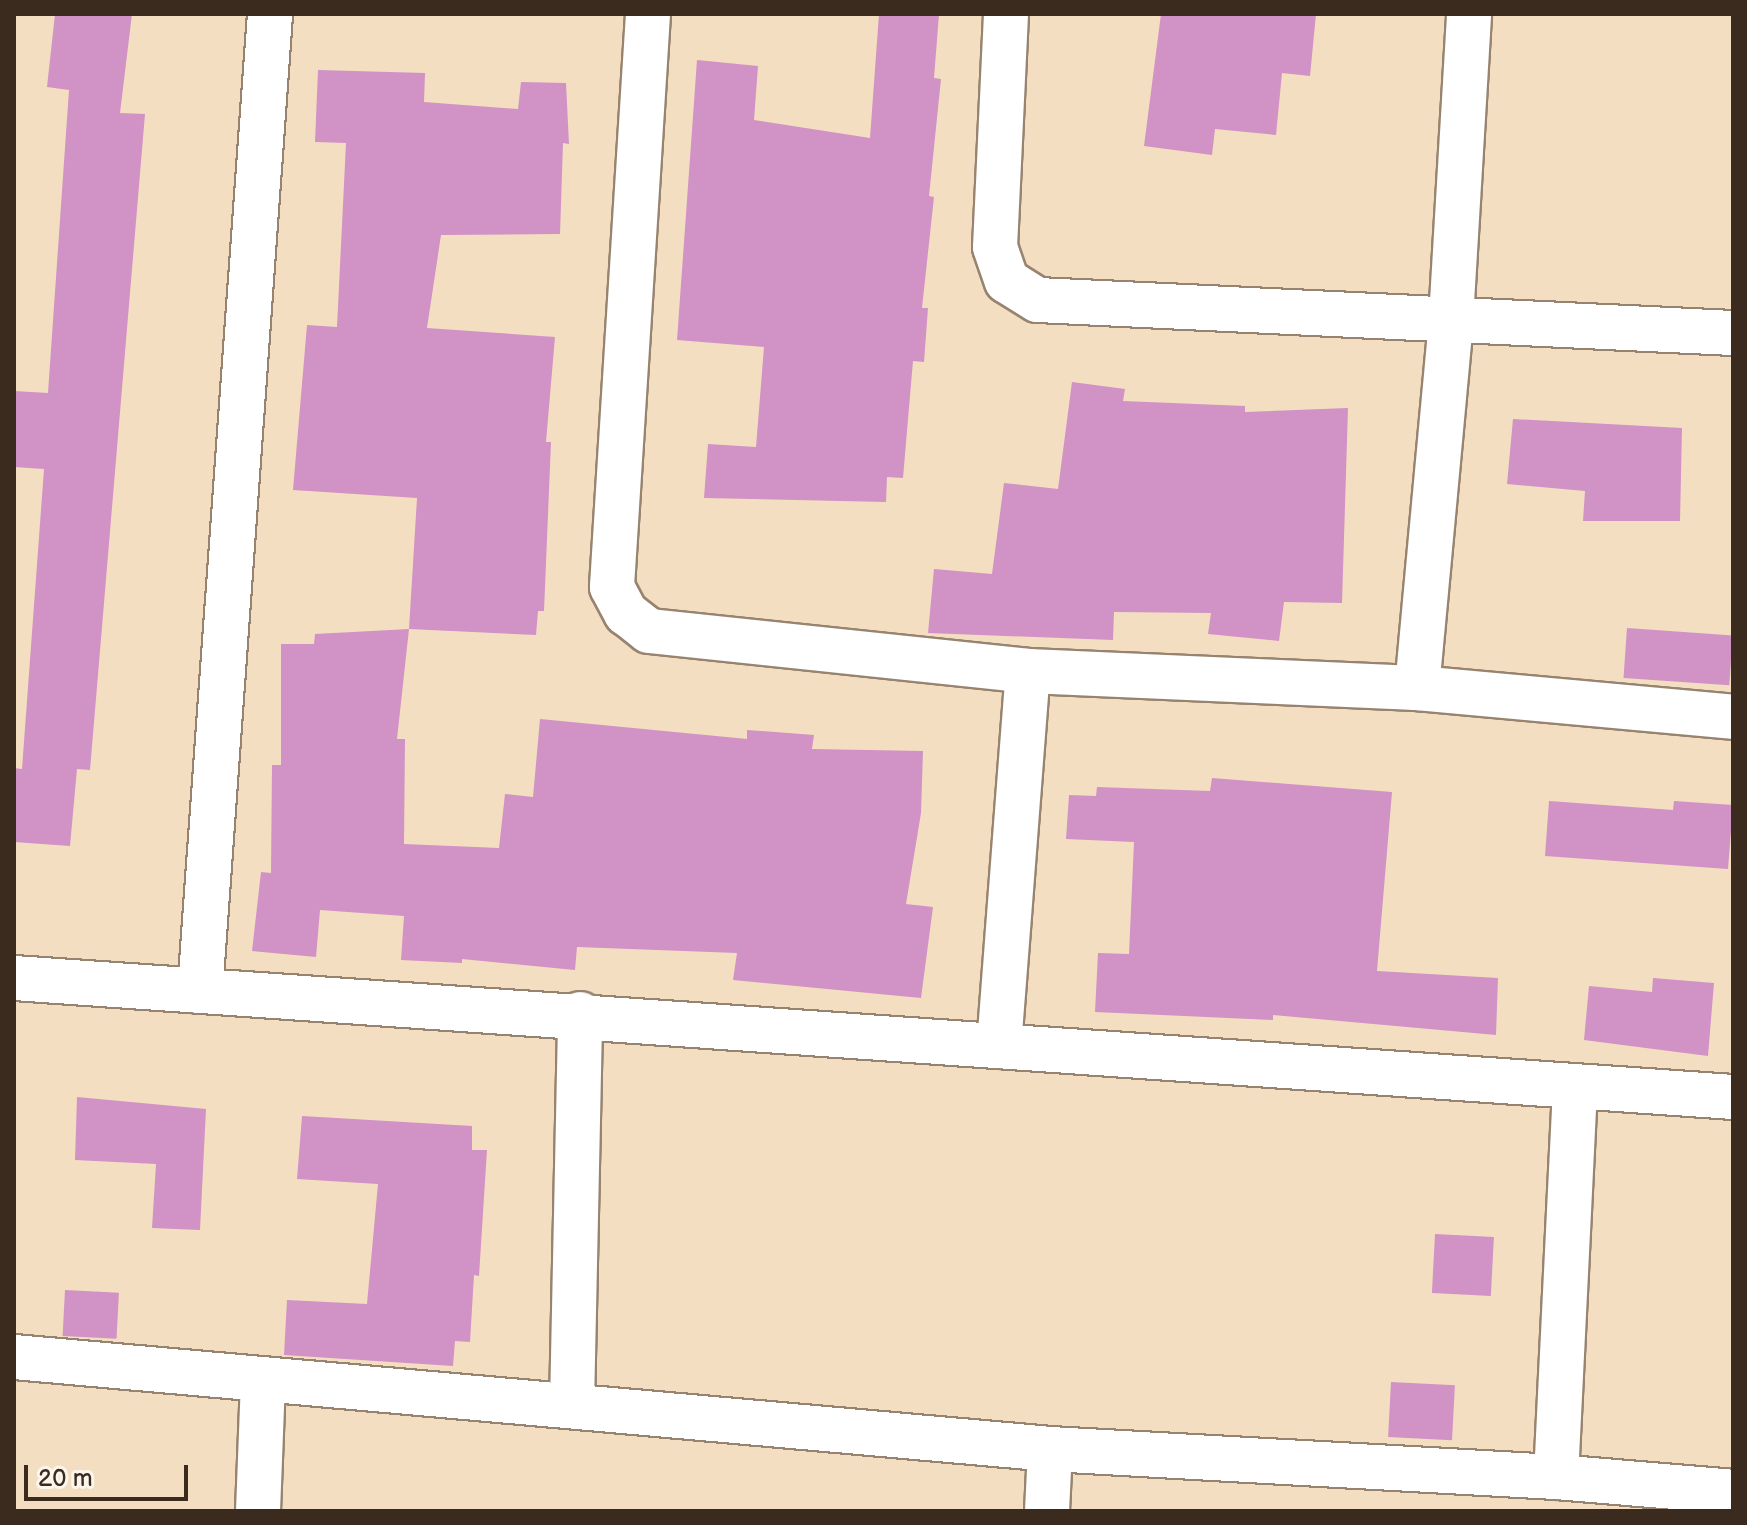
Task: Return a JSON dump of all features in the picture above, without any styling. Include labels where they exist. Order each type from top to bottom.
[{"type":"street","points":[[200,991],[270,14]]},
{"type":"street","points":[[648,14],[612,587],[626,613],[649,631],[1028,671],[1417,688],[1733,717]]},
{"type":"street","points":[[1006,14],[995,247],[1007,281],[1038,300],[1733,333]]},
{"type":"street","points":[[1417,688],[1451,319],[1469,14]]},
{"type":"street","points":[[999,1046],[1028,671]]},
{"type":"street","points":[[14,978],[580,1014],[1733,1097]]},
{"type":"street","points":[[572,1406],[580,1014]]},
{"type":"street","points":[[1556,1477],[1575,1086]]},
{"type":"street","points":[[14,1357],[1050,1449],[1556,1477],[1733,1492]]},
{"type":"street","points":[[258,1511],[263,1379]]},
{"type":"street","points":[[1047,1511],[1050,1449]]},
{"type":"building","points":[[55,14],[132,14],[120,113],[145,114],[90,770],[77,769],[70,846],[14,842],[14,768],[22,769],[44,469],[14,467],[14,391],[48,393],[69,90],[47,87]]},
{"type":"building","points":[[879,14],[939,14],[934,78],[941,79],[929,196],[934,197],[922,308],[928,308],[924,362],[913,361],[903,478],[887,477],[886,502],[704,498],[708,444],[756,447],[764,347],[677,340],[697,60],[758,66],[754,120],[870,138]]},
{"type":"building","points":[[1161,14],[1316,14],[1310,76],[1282,73],[1276,135],[1215,129],[1212,155],[1144,146]]},
{"type":"building","points":[[318,70],[425,73],[424,102],[518,109],[521,82],[566,83],[569,144],[563,143],[560,234],[441,235],[427,328],[555,337],[546,442],[551,442],[544,611],[538,611],[536,635],[409,629],[417,498],[293,490],[307,325],[337,327],[346,143],[315,142]]},
{"type":"building","points":[[1072,382],[1125,389],[1123,401],[1245,406],[1245,412],[1348,408],[1342,603],[1284,602],[1279,641],[1208,634],[1211,613],[1114,612],[1113,640],[928,633],[934,569],[992,574],[1004,483],[1058,489]]},
{"type":"building","points":[[1513,419],[1682,428],[1680,521],[1583,521],[1585,491],[1507,484]]},
{"type":"building","points":[[1627,628],[1733,635],[1729,685],[1624,678]]},
{"type":"building","points":[[409,629],[397,739],[405,739],[404,844],[499,848],[505,794],[533,797],[540,719],[747,739],[747,730],[814,735],[812,749],[923,751],[921,813],[906,904],[933,907],[921,998],[733,980],[737,953],[577,947],[575,970],[462,959],[462,963],[401,960],[404,916],[320,910],[316,957],[252,951],[261,872],[271,873],[272,765],[281,765],[281,644],[314,644],[315,634]]},
{"type":"building","points":[[1212,778],[1392,792],[1377,971],[1498,978],[1496,1035],[1273,1015],[1273,1020],[1095,1012],[1098,953],[1129,954],[1134,842],[1066,839],[1069,795],[1096,796],[1097,787],[1210,791]]},
{"type":"building","points":[[1549,801],[1673,810],[1674,801],[1733,805],[1728,869],[1545,856]]},
{"type":"building","points":[[1653,978],[1714,983],[1708,1056],[1584,1040],[1589,986],[1652,992]]},
{"type":"building","points":[[77,1097],[206,1109],[200,1230],[152,1228],[156,1164],[75,1160]]},
{"type":"building","points":[[302,1116],[472,1126],[472,1150],[487,1150],[479,1276],[474,1275],[470,1342],[455,1341],[453,1366],[284,1355],[287,1300],[367,1304],[378,1184],[297,1179]]},
{"type":"building","points":[[1435,1234],[1494,1237],[1491,1296],[1432,1293]]},
{"type":"building","points":[[65,1290],[119,1293],[117,1339],[63,1336]]},
{"type":"building","points":[[1391,1382],[1455,1385],[1452,1440],[1388,1437]]}]
